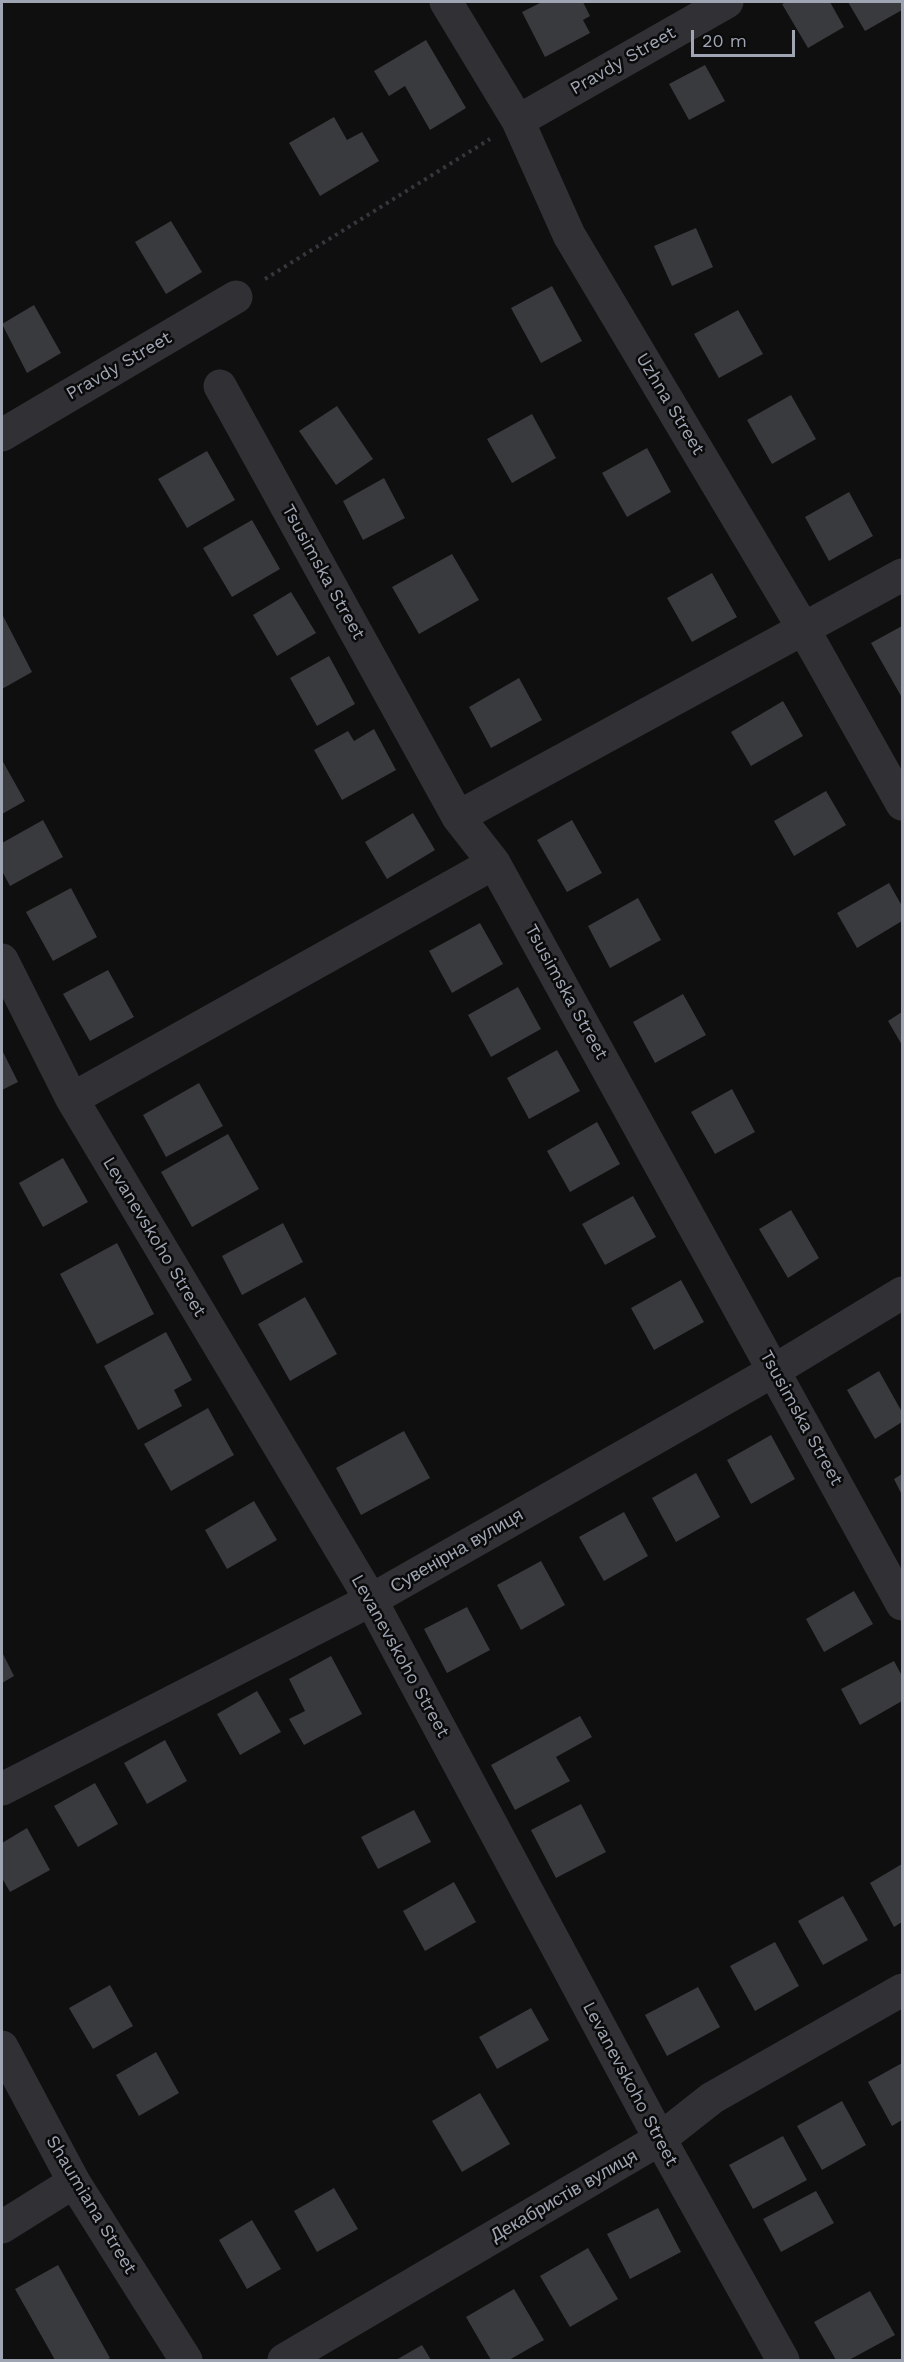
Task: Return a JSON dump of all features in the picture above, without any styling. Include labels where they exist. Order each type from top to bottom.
[{"type":"street","name":"Uzhna Street","points":[[446,2],[518,122],[569,234],[803,628],[903,804]]},
{"type":"street","name":"Pravdy Street","points":[[518,122],[727,2]]},
{"type":"street","name":"Pravdy Street","points":[[2,435],[236,297]]},
{"type":"street","name":"Tsusimska Street","points":[[220,386],[458,817],[494,863],[903,1604]]},
{"type":"street","points":[[458,817],[903,574]]},
{"type":"street","points":[[72,1099],[494,863]]},
{"type":"street","name":"Levanevskoho Street","points":[[2,960],[72,1099],[370,1600],[660,2139],[783,2361]]},
{"type":"street","name":"Сувенірна вулиця","points":[[2,1789],[370,1600],[775,1370],[903,1293]]},
{"type":"street","name":"Декабристів вулиця","points":[[284,2361],[660,2139],[712,2098],[903,1990]]},
{"type":"street","name":"Shaumiana Street","points":[[2,2047],[74,2182],[186,2361]]},
{"type":"street","points":[[2,2227],[74,2182]]},
{"type":"path","points":[[236,297],[518,122]]},
{"type":"building","points":[[542,2],[583,2],[590,16],[583,20],[590,33],[545,57],[522,12]]},
{"type":"building","points":[[830,2],[844,27],[808,48],[782,4]]},
{"type":"building","points":[[848,2],[901,2],[902,10],[865,31]]},
{"type":"building","points":[[426,40],[466,108],[430,130],[405,86],[389,96],[374,71]]},
{"type":"building","points":[[705,65],[725,101],[689,120],[669,84]]},
{"type":"building","points":[[334,117],[347,140],[362,132],[379,161],[320,196],[289,143]]},
{"type":"building","points":[[171,221],[202,272],[166,294],[135,242]]},
{"type":"building","points":[[696,228],[713,267],[672,286],[654,246]]},
{"type":"building","points":[[552,286],[582,341],[541,363],[511,308]]},
{"type":"building","points":[[34,305],[61,353],[27,373],[2,324]]},
{"type":"building","points":[[738,310],[763,354],[719,378],[694,334]]},
{"type":"building","points":[[791,395],[816,439],[772,464],[747,420]]},
{"type":"building","points":[[337,406],[373,459],[336,485],[299,431]]},
{"type":"building","points":[[532,414],[556,458],[512,483],[487,439]]},
{"type":"building","points":[[647,448],[671,492],[627,517],[602,473]]},
{"type":"building","points":[[207,451],[235,500],[187,528],[158,479]]},
{"type":"building","points":[[384,478],[405,518],[363,540],[343,501]]},
{"type":"building","points":[[849,492],[873,536],[829,561],[805,517]]},
{"type":"building","points":[[252,520],[280,569],[232,597],[203,548]]},
{"type":"building","points":[[452,554],[479,600],[419,634],[392,587]]},
{"type":"building","points":[[712,573],[737,617],[692,642],[667,598]]},
{"type":"building","points":[[291,592],[316,633],[277,656],[253,615]]},
{"type":"building","points":[[2,614],[32,672],[2,689]]},
{"type":"building","points":[[902,626],[902,695],[901,696],[871,643]]},
{"type":"building","points":[[329,656],[355,704],[317,726],[290,678]]},
{"type":"building","points":[[519,678],[542,720],[491,748],[469,707]]},
{"type":"building","points":[[783,701],[803,736],[751,766],[731,732]]},
{"type":"building","points":[[374,729],[396,770],[342,800],[314,750],[348,731],[354,741]]},
{"type":"building","points":[[2,760],[25,801],[2,814]]},
{"type":"building","points":[[826,791],[846,825],[794,856],[774,821]]},
{"type":"building","points":[[413,813],[435,850],[387,879],[365,842]]},
{"type":"building","points":[[43,820],[63,857],[10,886],[2,871],[2,843]]},
{"type":"building","points":[[572,820],[602,873],[567,892],[537,840]]},
{"type":"building","points":[[889,883],[902,906],[902,921],[857,948],[837,913]]},
{"type":"building","points":[[71,888],[97,937],[53,961],[26,912]]},
{"type":"building","points":[[638,898],[661,940],[610,968],[588,926]]},
{"type":"building","points":[[480,923],[503,964],[452,993],[429,951]]},
{"type":"building","points":[[108,970],[134,1017],[90,1041],[63,994]]},
{"type":"building","points":[[518,987],[541,1029],[491,1057],[468,1015]]},
{"type":"building","points":[[683,994],[706,1035],[655,1063],[633,1022]]},
{"type":"building","points":[[902,1012],[902,1045],[888,1021]]},
{"type":"building","points":[[2,1050],[18,1082],[2,1090]]},
{"type":"building","points":[[557,1050],[580,1091],[529,1119],[507,1078]]},
{"type":"building","points":[[199,1083],[223,1126],[166,1157],[143,1115]]},
{"type":"building","points":[[732,1089],[755,1132],[715,1154],[691,1112]]},
{"type":"building","points":[[597,1122],[620,1164],[570,1192],[547,1151]]},
{"type":"building","points":[[228,1134],[259,1189],[192,1227],[161,1172]]},
{"type":"building","points":[[63,1158],[88,1202],[43,1227],[19,1183]]},
{"type":"building","points":[[633,1196],[656,1237],[605,1265],[582,1224]]},
{"type":"building","points":[[791,1210],[819,1258],[788,1278],[759,1229]]},
{"type":"building","points":[[283,1223],[303,1262],[242,1295],[222,1256]]},
{"type":"building","points":[[117,1243],[154,1314],[97,1344],[60,1274]]},
{"type":"building","points":[[681,1280],[704,1322],[654,1350],[631,1308]]},
{"type":"building","points":[[305,1297],[337,1354],[290,1381],[258,1324]]},
{"type":"building","points":[[166,1332],[192,1380],[174,1390],[182,1406],[138,1430],[104,1366]]},
{"type":"building","points":[[879,1371],[902,1412],[902,1422],[875,1439],[847,1390]]},
{"type":"building","points":[[208,1408],[234,1455],[171,1491],[144,1444]]},
{"type":"building","points":[[404,1431],[430,1478],[361,1515],[336,1468]]},
{"type":"building","points":[[771,1435],[795,1479],[751,1504],[727,1460]]},
{"type":"building","points":[[696,1473],[720,1517],[676,1542],[652,1498]]},
{"type":"building","points":[[902,1474],[902,1495],[894,1479]]},
{"type":"building","points":[[254,1501],[277,1540],[227,1569],[205,1530]]},
{"type":"building","points":[[624,1512],[648,1556],[604,1581],[579,1537]]},
{"type":"building","points":[[541,1561],[565,1605],[521,1630],[497,1585]]},
{"type":"building","points":[[854,1591],[873,1624],[824,1652],[806,1619]]},
{"type":"building","points":[[467,1607],[490,1650],[447,1673],[424,1629]]},
{"type":"building","points":[[2,1652],[14,1676],[2,1683]]},
{"type":"building","points":[[331,1656],[362,1714],[304,1745],[289,1719],[305,1711],[289,1679]]},
{"type":"building","points":[[894,1661],[902,1676],[902,1701],[860,1725],[841,1689]]},
{"type":"building","points":[[257,1691],[281,1732],[240,1755],[217,1714]]},
{"type":"building","points":[[580,1716],[592,1737],[556,1757],[570,1781],[515,1810],[491,1765]]},
{"type":"building","points":[[165,1740],[187,1781],[147,1804],[124,1763]]},
{"type":"building","points":[[95,1783],[118,1824],[78,1847],[54,1806]]},
{"type":"building","points":[[581,1804],[606,1852],[556,1878],[531,1830]]},
{"type":"building","points":[[414,1810],[431,1842],[378,1869],[361,1837]]},
{"type":"building","points":[[27,1828],[50,1870],[10,1892],[2,1878],[2,1843]]},
{"type":"building","points":[[902,1864],[902,1922],[894,1927],[870,1883]]},
{"type":"building","points":[[454,1882],[476,1922],[425,1951],[403,1911]]},
{"type":"building","points":[[843,1896],[868,1940],[823,1965],[798,1921]]},
{"type":"building","points":[[775,1942],[799,1986],[755,2011],[730,1966]]},
{"type":"building","points":[[110,1985],[133,2026],[93,2049],[69,2008]]},
{"type":"building","points":[[698,1987],[720,2027],[667,2056],[645,2015]]},
{"type":"building","points":[[531,2008],[549,2040],[497,2069],[479,2037]]},
{"type":"building","points":[[156,2052],[179,2093],[139,2116],[116,2075]]},
{"type":"building","points":[[902,2063],[902,2120],[892,2126],[868,2082]]},
{"type":"building","points":[[480,2093],[510,2144],[462,2172],[432,2121]]},
{"type":"building","points":[[842,2101],[866,2145],[822,2170],[797,2126]]},
{"type":"building","points":[[783,2136],[807,2180],[753,2209],[729,2165]]},
{"type":"building","points":[[334,2188],[358,2229],[317,2252],[294,2211]]},
{"type":"building","points":[[816,2191],[834,2223],[781,2252],[763,2219]]},
{"type":"building","points":[[658,2208],[681,2252],[630,2279],[607,2234]]},
{"type":"building","points":[[252,2220],[281,2269],[247,2289],[219,2240]]},
{"type":"building","points":[[588,2248],[618,2299],[570,2327],[540,2276]]},
{"type":"building","points":[[58,2265],[110,2358],[106,2360],[55,2360],[15,2289]]},
{"type":"building","points":[[514,2289],[544,2340],[509,2360],[491,2360],[466,2317]]},
{"type":"building","points":[[870,2291],[895,2335],[849,2360],[836,2360],[814,2322]]},
{"type":"building","points":[[422,2345],[431,2360],[396,2360]]}]
